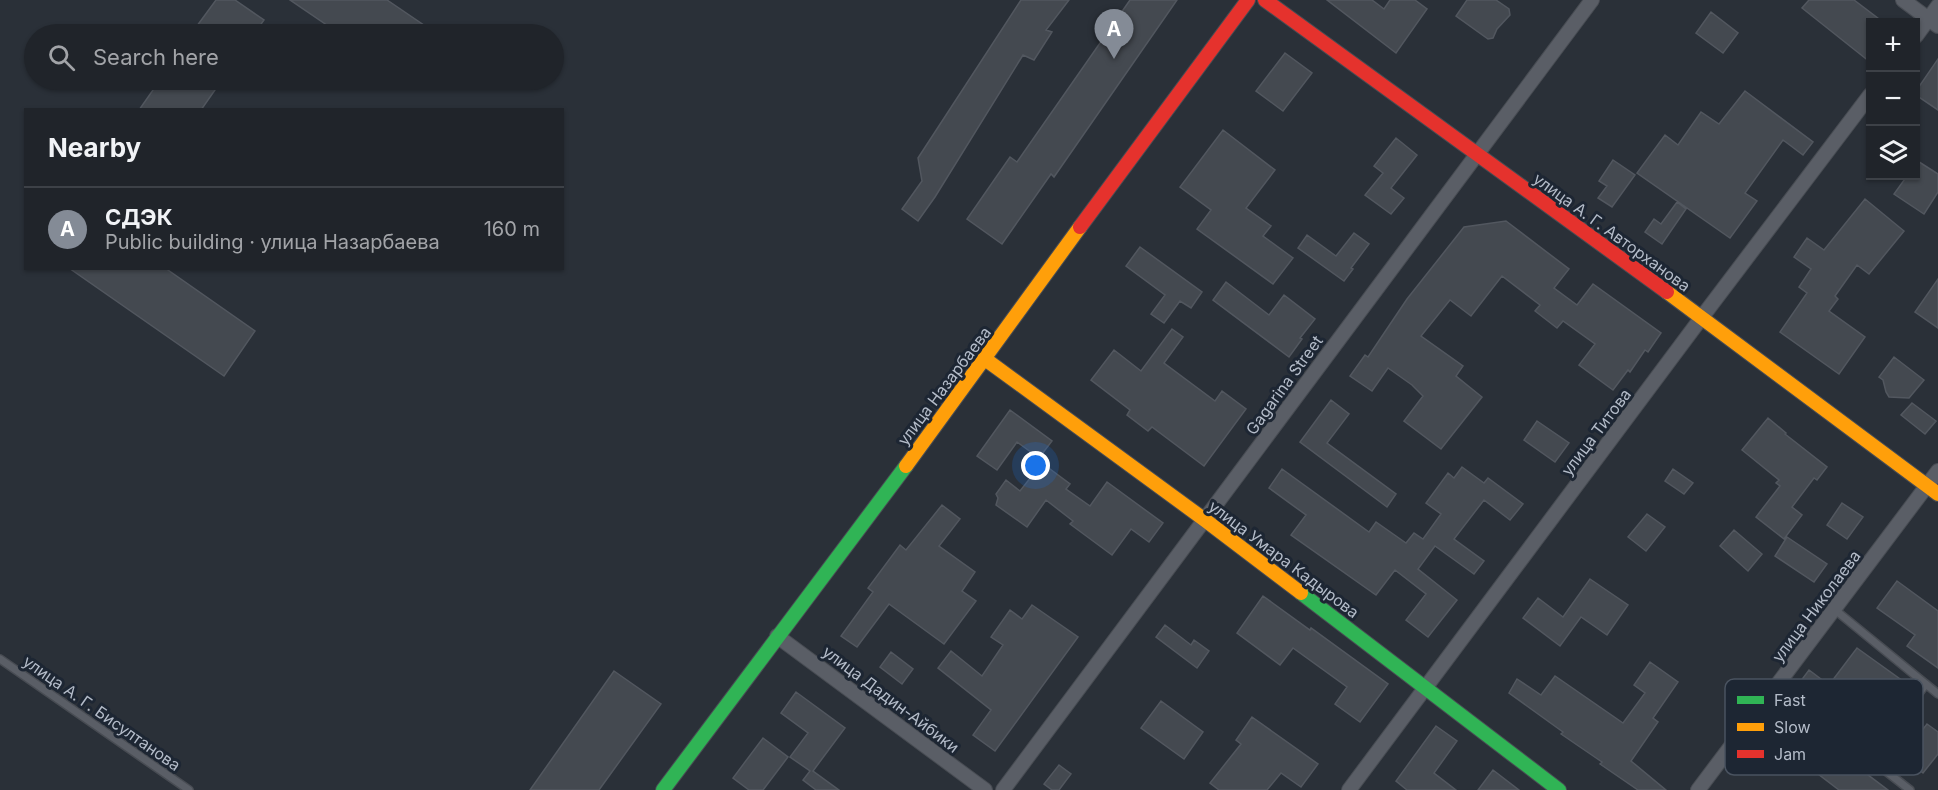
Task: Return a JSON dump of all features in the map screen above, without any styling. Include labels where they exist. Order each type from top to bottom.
[{"type":"street","name":"улица Назарбаева","points":[[663,790],[985,360],[1248,0]]},
{"type":"street","name":"улица А. Г. Авторханова","points":[[1265,0],[1702,317],[1932,490]]},
{"type":"street","name":"Gagarina Street","points":[[1003,790],[1592,0]]},
{"type":"street","points":[[1904,0],[1933,23]]},
{"type":"street","points":[[1920,33],[1933,23],[1938,6]]},
{"type":"street","name":"улица Титова","points":[[1349,790],[1866,100]]},
{"type":"street","name":"улица Умара Кадырова","points":[[985,360],[1205,520],[1559,790]]},
{"type":"street","name":"улица Николаева","points":[[1781,679],[1834,609],[1932,490],[1938,471]]},
{"type":"street","name":"улица Дадин-Айбики","points":[[777,636],[986,790]]},
{"type":"street","name":"улица Николаева","points":[[1698,790],[1725,754]]},
{"type":"lane","points":[[1834,609],[1920,679]]},
{"type":"lane","name":"улица А. Г. Бисултанова","points":[[0,659],[189,790]]},
{"type":"lane","points":[[1923,682],[1938,694]]},
{"type":"lane","points":[[1923,688],[1926,684]]},
{"type":"lane","points":[[1891,775],[1910,790]]},
{"type":"building","points":[[216,0],[235,0],[264,20],[261,24],[198,24]]},
{"type":"building","points":[[290,0],[387,0],[422,24],[325,24]]},
{"type":"building","points":[[1021,0],[1069,0],[1046,30],[1052,32],[1034,60],[1023,55],[918,221],[902,209],[922,181],[918,158]]},
{"type":"building","points":[[1130,0],[1177,0],[1054,177],[1051,174],[1002,244],[967,219],[1010,157],[1017,162]]},
{"type":"building","points":[[1327,0],[1372,0],[1384,9],[1390,0],[1415,0],[1427,9],[1396,53]]},
{"type":"building","points":[[1467,0],[1496,0],[1509,9],[1510,15],[1497,29],[1493,38],[1488,39],[1456,16]]},
{"type":"building","points":[[1809,0],[1854,0],[1878,18],[1866,18],[1866,59],[1802,8]]},
{"type":"building","points":[[1711,12],[1738,33],[1723,53],[1696,33]]},
{"type":"building","points":[[1285,53],[1312,73],[1283,111],[1256,91]]},
{"type":"building","points":[[1938,59],[1938,110],[1920,98],[1920,85]]},
{"type":"building","points":[[153,90],[215,90],[202,108],[140,108]]},
{"type":"building","points":[[1745,91],[1813,142],[1803,155],[1783,140],[1745,193],[1757,201],[1730,238],[1637,173],[1665,135],[1678,145],[1701,112],[1719,124]]},
{"type":"building","points":[[1223,130],[1275,170],[1246,208],[1271,226],[1263,236],[1293,258],[1273,284],[1197,229],[1211,210],[1180,187]]},
{"type":"building","points":[[1396,138],[1417,155],[1391,188],[1404,198],[1391,214],[1365,195],[1383,173],[1374,166]]},
{"type":"building","points":[[1613,160],[1635,175],[1612,207],[1598,198],[1607,186],[1599,181]]},
{"type":"building","points":[[1920,163],[1938,174],[1938,192],[1924,214],[1894,194],[1904,180],[1920,180]]},
{"type":"building","points":[[1865,199],[1904,231],[1869,274],[1857,265],[1835,296],[1838,299],[1829,311],[1865,337],[1839,374],[1780,332],[1807,293],[1799,287],[1811,269],[1794,257],[1807,238],[1824,250]]},
{"type":"building","points":[[1677,202],[1686,209],[1662,244],[1645,232],[1654,219],[1661,224]]},
{"type":"building","points":[[1506,221],[1569,269],[1554,288],[1577,305],[1593,284],[1661,333],[1648,352],[1645,350],[1630,372],[1628,370],[1613,390],[1579,365],[1595,344],[1563,321],[1557,328],[1535,311],[1540,305],[1502,276],[1471,316],[1450,300],[1421,336],[1463,366],[1456,376],[1482,397],[1441,449],[1404,421],[1423,396],[1412,385],[1388,368],[1372,391],[1350,376],[1365,355],[1368,357],[1407,299],[1464,227]]},
{"type":"building","points":[[1354,233],[1369,244],[1344,281],[1298,248],[1307,235],[1336,256]]},
{"type":"building","points":[[1140,247],[1202,292],[1191,308],[1180,301],[1164,323],[1151,314],[1165,295],[1126,266]]},
{"type":"building","points":[[72,270],[168,270],[255,331],[224,376]]},
{"type":"building","points":[[1938,279],[1938,328],[1915,312]]},
{"type":"building","points":[[1226,282],[1269,315],[1284,295],[1315,319],[1289,357],[1213,300]]},
{"type":"building","points":[[1172,329],[1183,337],[1164,363],[1215,401],[1222,391],[1246,409],[1204,466],[1152,427],[1148,431],[1127,415],[1130,410],[1091,380],[1114,350],[1141,371]]},
{"type":"building","points":[[1894,357],[1924,380],[1909,398],[1889,397],[1883,380],[1879,377]]},
{"type":"building","points":[[1331,400],[1349,414],[1327,443],[1396,494],[1387,507],[1300,442]]},
{"type":"building","points":[[1912,403],[1936,421],[1925,434],[1901,415]]},
{"type":"building","points":[[1010,410],[1052,441],[1039,458],[1017,442],[997,470],[977,456]]},
{"type":"building","points":[[1768,418],[1827,467],[1817,480],[1814,478],[1792,507],[1802,515],[1784,539],[1756,517],[1780,486],[1776,483],[1779,480],[1742,450]]},
{"type":"building","points":[[1537,421],[1569,443],[1555,462],[1524,440]]},
{"type":"building","points":[[1042,463],[1070,484],[1066,489],[1090,506],[1107,482],[1163,523],[1149,542],[1131,529],[1112,555],[1070,524],[1073,521],[1046,500],[1027,527],[996,505],[998,498],[996,494],[1006,480],[1020,491]]},
{"type":"building","points":[[1462,467],[1484,483],[1488,478],[1523,504],[1510,520],[1484,500],[1454,539],[1484,561],[1474,574],[1435,546],[1418,569],[1457,600],[1428,637],[1406,620],[1426,594],[1395,570],[1376,595],[1291,535],[1306,515],[1269,488],[1282,469],[1369,532],[1376,522],[1406,543],[1414,533],[1423,539],[1441,514],[1426,503],[1448,473],[1454,478]]},
{"type":"building","points":[[1673,469],[1693,483],[1684,494],[1665,481]]},
{"type":"building","points":[[1842,503],[1863,517],[1847,539],[1827,525]]},
{"type":"building","points":[[942,505],[960,519],[939,546],[975,572],[962,591],[976,601],[944,644],[889,604],[857,647],[841,636],[873,592],[868,588],[900,545],[906,550]]},
{"type":"building","points":[[1647,514],[1665,527],[1646,551],[1628,537]]},
{"type":"building","points":[[1734,530],[1762,554],[1748,571],[1720,546]]},
{"type":"building","points":[[1787,537],[1827,564],[1814,582],[1775,556]]},
{"type":"building","points":[[1590,579],[1628,605],[1607,635],[1581,617],[1560,646],[1523,618],[1538,598],[1563,617]]},
{"type":"building","points":[[1897,581],[1938,611],[1938,668],[1907,646],[1915,635],[1877,608]]},
{"type":"building","points":[[1263,596],[1388,684],[1360,722],[1335,704],[1347,687],[1293,648],[1280,665],[1237,633]]},
{"type":"building","points":[[1032,605],[1078,637],[995,751],[973,735],[991,710],[938,668],[951,651],[982,676],[1003,645],[991,637],[1010,610],[1022,619]]},
{"type":"building","points":[[1165,625],[1191,645],[1194,640],[1209,651],[1197,668],[1156,637]]},
{"type":"building","points":[[1857,648],[1900,679],[1834,679]]},
{"type":"building","points":[[891,652],[913,669],[902,684],[880,667]]},
{"type":"building","points":[[1650,662],[1678,682],[1653,718],[1658,722],[1631,761],[1666,790],[1638,790],[1600,764],[1602,762],[1561,734],[1563,732],[1509,693],[1517,679],[1541,695],[1555,676],[1623,723],[1645,693],[1634,685]]},
{"type":"building","points":[[1809,670],[1821,679],[1802,679]]},
{"type":"building","points":[[614,671],[661,704],[599,790],[530,790]]},
{"type":"building","points":[[796,692],[845,728],[813,771],[839,790],[816,790],[803,780],[810,771],[790,757],[808,733],[781,713]]},
{"type":"building","points":[[1161,701],[1203,732],[1184,759],[1141,728]]},
{"type":"building","points":[[1252,717],[1318,764],[1301,787],[1281,773],[1267,790],[1219,790],[1210,783],[1241,744],[1236,740]]},
{"type":"building","points":[[1927,724],[1938,732],[1938,754],[1923,773],[1923,729]]},
{"type":"building","points":[[1436,726],[1457,741],[1434,773],[1456,790],[1407,790],[1396,781]]},
{"type":"building","points":[[763,738],[788,757],[763,790],[749,790],[733,778]]},
{"type":"building","points":[[1059,765],[1071,774],[1059,790],[1052,790],[1044,784]]},
{"type":"building","points":[[1493,770],[1519,790],[1478,790]]},
{"type":"building","points":[[1819,775],[1868,775],[1888,790],[1839,790]]},
{"type":"traffic: fast","points":[[663,790],[906,466]]},
{"type":"traffic: fast","points":[[1301,593],[1559,790]]},
{"type":"traffic: slow","points":[[906,466],[1080,227]]},
{"type":"traffic: slow","points":[[1667,292],[1938,494]]},
{"type":"traffic: slow","points":[[985,359],[1301,593]]},
{"type":"traffic: jam","points":[[1080,227],[1248,0]]},
{"type":"traffic: jam","points":[[1265,0],[1667,292]]},
{"type":"place","name":"СДЭК","points":[[1114,59]]}]
